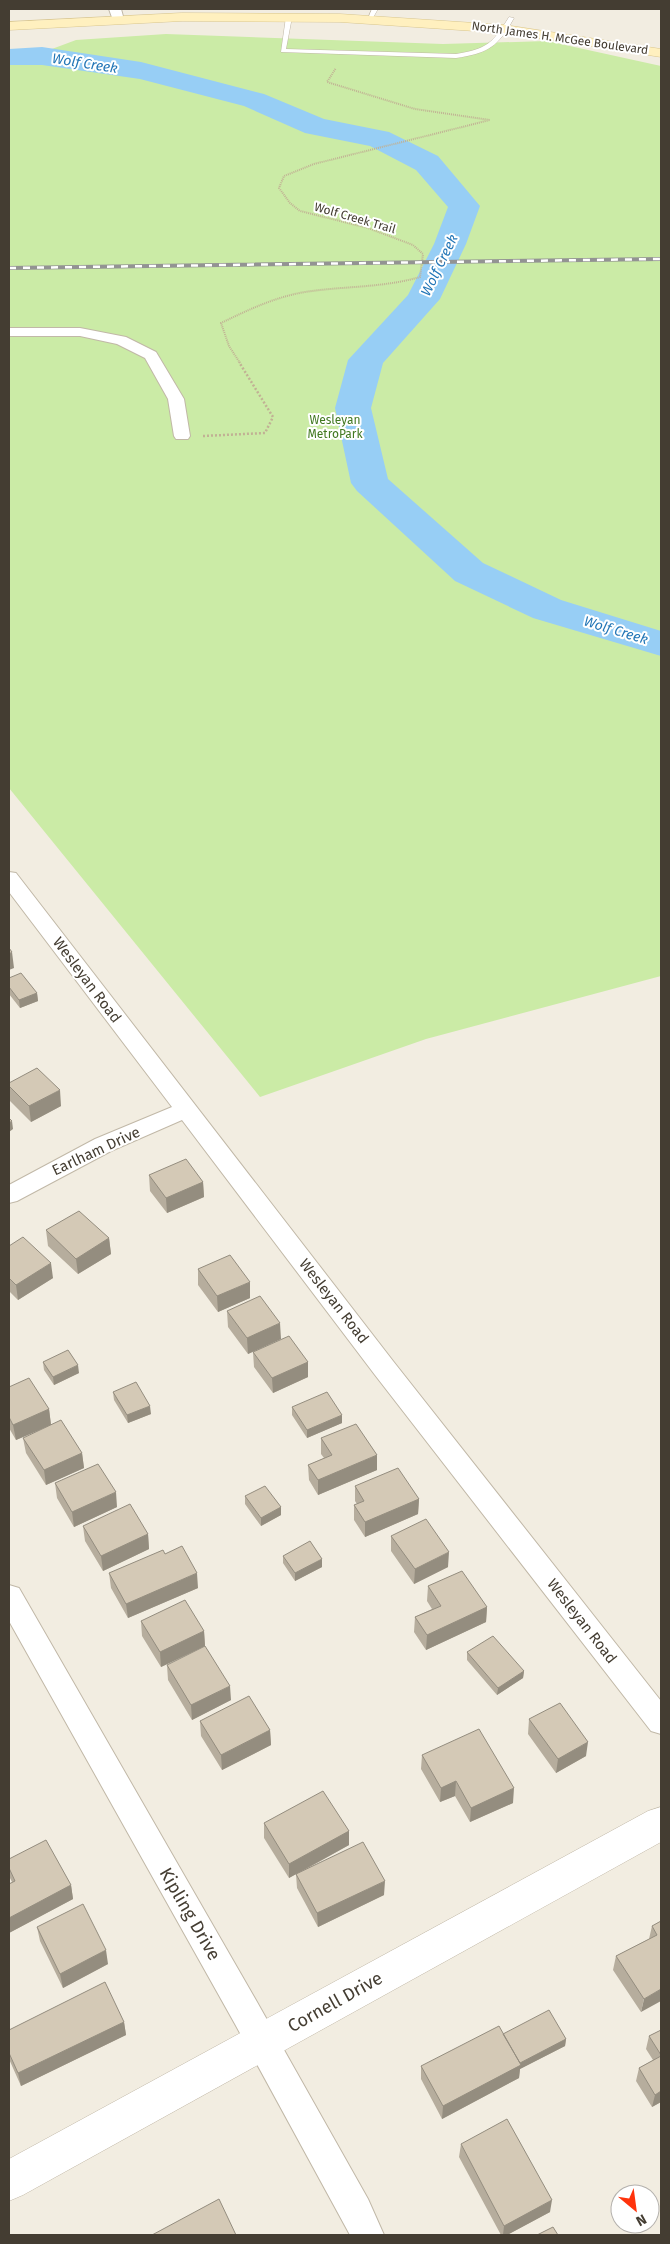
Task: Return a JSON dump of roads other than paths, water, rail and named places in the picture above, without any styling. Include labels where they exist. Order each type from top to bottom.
[{"type":"main road","points":[[9,14],[102,9]]},
{"type":"main road","name":"North James H. McGee Boulevard","points":[[9,26],[116,14],[289,17],[374,12],[508,23],[586,27]]},
{"type":"main road","name":"North James H. McGee Boulevard","points":[[508,23],[661,53]]},
{"type":"street","points":[[9,332],[80,332],[121,340],[151,355],[176,399],[182,436]]},
{"type":"street","name":"Wesleyan Road","points":[[9,878],[384,1368],[661,1722]]},
{"type":"street","name":"Earlham Drive","points":[[9,1195],[103,1145],[186,1109]]},
{"type":"street","name":"Kipling Drive","points":[[9,1596],[262,2041],[356,2211],[367,2235]]},
{"type":"street","name":"Cornell Drive","points":[[9,2182],[661,1823]]},
{"type":"lane","points":[[289,17],[283,50],[345,53],[456,56],[479,52],[491,47],[508,23]]},
{"type":"waterway","name":"Wolf Creek","points":[[9,57],[42,56],[141,71],[254,100],[316,127],[378,138],[427,163],[464,206],[450,244],[423,299],[366,360],[353,408],[370,483],[469,572],[547,609],[661,644]]},
{"type":"railway","points":[[9,268],[661,259]]},
{"type":"park label","name":"Wesleyan MetroPark","points":[[335,427]]}]
